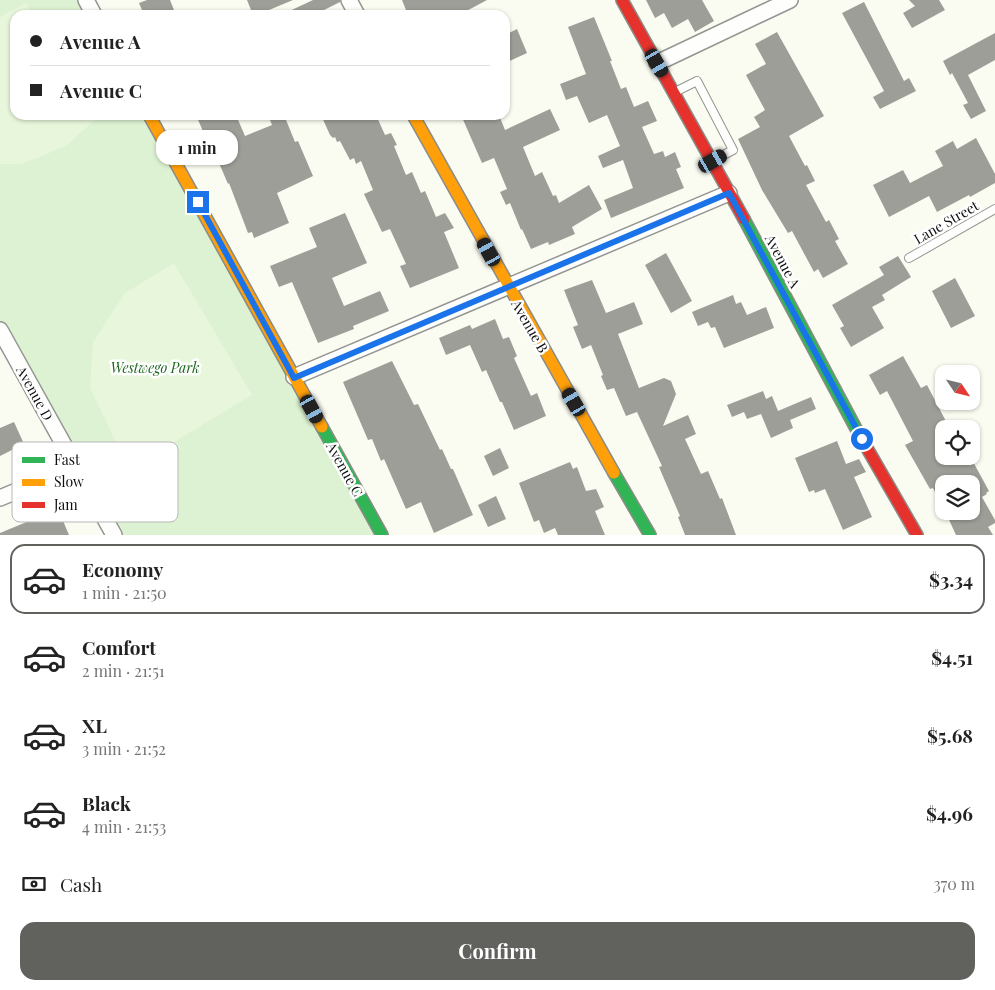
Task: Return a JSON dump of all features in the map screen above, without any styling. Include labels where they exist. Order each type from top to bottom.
[{"type":"street","name":"Avenue A","points":[[622,0],[713,161],[853,423],[917,535]]},
{"type":"street","points":[[657,63],[790,0]]},
{"type":"street","name":"Avenue C","points":[[152,120],[382,535]]},
{"type":"street","name":"Avenue B","points":[[416,120],[650,535]]},
{"type":"street","points":[[294,378],[729,193]]},
{"type":"street","name":"Avenue D","points":[[0,330],[63,442]]},
{"type":"street","points":[[0,498],[12,493]]},
{"type":"street","name":"Avenue D","points":[[107,522],[114,535]]},
{"type":"lane","points":[[674,92],[697,81],[733,150],[713,161]]},
{"type":"lane","name":"Lane Street","points":[[909,258],[995,209]]},
{"type":"green space","name":"Westwego Park","points":[[0,0],[86,0],[91,10],[10,10],[10,120],[152,120],[382,535],[114,535],[107,522],[178,522],[178,442],[62,442],[0,330]]},
{"type":"green space","points":[[26,3],[30,10],[13,10]]},
{"type":"green space","points":[[10,12],[10,120],[95,120],[66,146],[22,164],[0,164],[0,17]]},
{"type":"green space","points":[[174,263],[252,395],[174,442],[116,442],[90,388],[93,342],[125,293]]},
{"type":"building","points":[[147,0],[170,0],[174,10],[142,10],[139,3]]},
{"type":"building","points":[[247,0],[293,0],[269,10],[251,10]]},
{"type":"building","points":[[313,0],[340,0],[340,2],[324,10],[292,10]]},
{"type":"building","points":[[402,0],[487,0],[468,10],[406,10]]},
{"type":"building","points":[[646,0],[702,0],[714,21],[695,32],[688,19],[672,28],[664,13],[655,18]]},
{"type":"building","points":[[909,0],[939,0],[945,10],[912,28],[903,13],[915,6]]},
{"type":"building","points":[[864,2],[904,81],[909,78],[916,91],[880,109],[873,97],[884,91],[842,13]]},
{"type":"building","points":[[594,17],[621,89],[626,87],[634,107],[648,101],[657,121],[642,127],[654,154],[663,151],[665,157],[675,152],[681,167],[676,169],[684,188],[611,218],[604,200],[633,188],[623,160],[603,168],[598,156],[620,146],[607,115],[589,123],[577,96],[566,100],[560,84],[586,74],[568,27]]},
{"type":"building","points":[[517,29],[527,53],[510,61],[510,32]]},
{"type":"building","points":[[777,32],[824,116],[789,136],[815,181],[806,185],[826,222],[829,220],[839,239],[835,241],[848,264],[823,278],[818,269],[814,272],[792,231],[788,233],[762,190],[738,139],[760,127],[754,117],[765,110],[746,75],[766,64],[755,44]]},
{"type":"building","points":[[995,33],[995,60],[968,75],[986,111],[971,119],[963,105],[968,103],[952,73],[950,75],[943,61]]},
{"type":"building","points":[[550,109],[560,130],[523,147],[535,176],[542,172],[553,196],[556,195],[559,203],[589,185],[602,209],[572,227],[575,234],[549,245],[548,242],[531,249],[510,203],[506,205],[500,192],[507,189],[494,158],[482,163],[463,120],[501,120],[505,130]]},
{"type":"building","points":[[198,120],[238,120],[245,136],[272,125],[270,120],[286,120],[295,142],[298,141],[313,176],[277,193],[289,223],[254,238],[252,232],[248,233],[229,183],[216,156],[214,157]]},
{"type":"building","points":[[323,120],[378,120],[385,135],[391,133],[397,145],[394,146],[406,175],[412,172],[421,193],[425,191],[436,217],[445,213],[454,228],[444,232],[459,268],[410,288],[400,266],[406,264],[390,229],[382,232],[364,194],[373,190],[361,161],[356,164],[354,158],[350,160],[340,141],[337,142],[335,137],[333,138]]},
{"type":"building","points":[[976,138],[995,174],[995,183],[937,212],[929,196],[889,217],[873,185],[903,170],[910,183],[943,166],[935,151],[953,141],[957,149]]},
{"type":"building","points":[[345,213],[367,263],[332,278],[344,306],[380,291],[389,311],[353,326],[354,329],[318,343],[292,282],[279,287],[270,266],[317,247],[309,228]]},
{"type":"building","points":[[666,253],[692,301],[671,313],[645,265]]},
{"type":"building","points":[[898,256],[911,277],[882,295],[885,300],[872,307],[884,328],[851,347],[840,328],[844,326],[832,305],[884,275],[879,267]]},
{"type":"building","points":[[955,278],[975,316],[951,328],[932,291]]},
{"type":"building","points":[[592,280],[606,313],[634,302],[643,324],[618,334],[639,388],[664,378],[671,381],[676,394],[663,426],[688,415],[696,434],[685,439],[701,474],[708,471],[720,499],[722,498],[736,535],[685,535],[678,517],[680,516],[659,467],[662,466],[637,412],[626,416],[614,388],[607,390],[591,345],[582,349],[573,327],[578,325],[564,290]]},
{"type":"building","points":[[733,295],[736,304],[741,302],[747,315],[766,307],[774,328],[724,348],[715,327],[711,328],[708,322],[698,326],[692,312]]},
{"type":"building","points":[[495,319],[503,339],[509,337],[517,356],[514,358],[531,396],[537,393],[546,416],[514,430],[486,370],[482,372],[470,345],[446,355],[439,338],[470,325],[472,329]]},
{"type":"building","points":[[903,356],[921,388],[927,385],[935,400],[935,410],[940,410],[945,420],[935,420],[935,465],[975,465],[989,491],[982,497],[995,520],[995,523],[988,527],[993,535],[956,535],[949,520],[980,520],[980,475],[935,475],[935,492],[933,488],[930,489],[905,445],[913,441],[887,391],[880,395],[869,375]]},
{"type":"building","points":[[392,361],[414,405],[418,404],[440,450],[442,449],[451,469],[453,469],[473,515],[434,533],[421,502],[406,509],[384,459],[381,461],[372,439],[368,440],[343,382]]},
{"type":"building","points":[[763,391],[766,399],[772,396],[778,411],[811,397],[816,409],[790,420],[793,428],[771,438],[761,414],[747,419],[744,412],[732,417],[727,405]]},
{"type":"building","points":[[14,422],[23,442],[12,442],[12,450],[0,456],[0,428]]},
{"type":"building","points":[[837,441],[846,464],[859,459],[866,472],[854,477],[872,517],[843,530],[825,489],[815,493],[814,490],[809,492],[795,458]]},
{"type":"building","points":[[500,448],[509,468],[493,476],[484,456]]},
{"type":"building","points":[[570,462],[573,469],[577,467],[586,491],[596,489],[604,507],[595,511],[605,535],[558,535],[555,528],[544,533],[539,520],[534,522],[519,483]]},
{"type":"building","points":[[496,496],[506,519],[488,527],[478,505]]},
{"type":"building","points":[[27,522],[64,522],[69,535],[0,535],[0,533]]},
{"type":"traffic: fast","points":[[744,219],[860,436]]},
{"type":"traffic: fast","points":[[322,427],[382,535]]},
{"type":"traffic: fast","points":[[614,473],[650,535]]},
{"type":"traffic: slow","points":[[152,120],[322,427]]},
{"type":"traffic: slow","points":[[416,120],[614,473]]},
{"type":"traffic: jam","points":[[622,0],[744,219]]},
{"type":"traffic: jam","points":[[860,436],[917,535]]},
{"type":"route","points":[[198,202],[294,378],[729,193],[862,439]]}]
